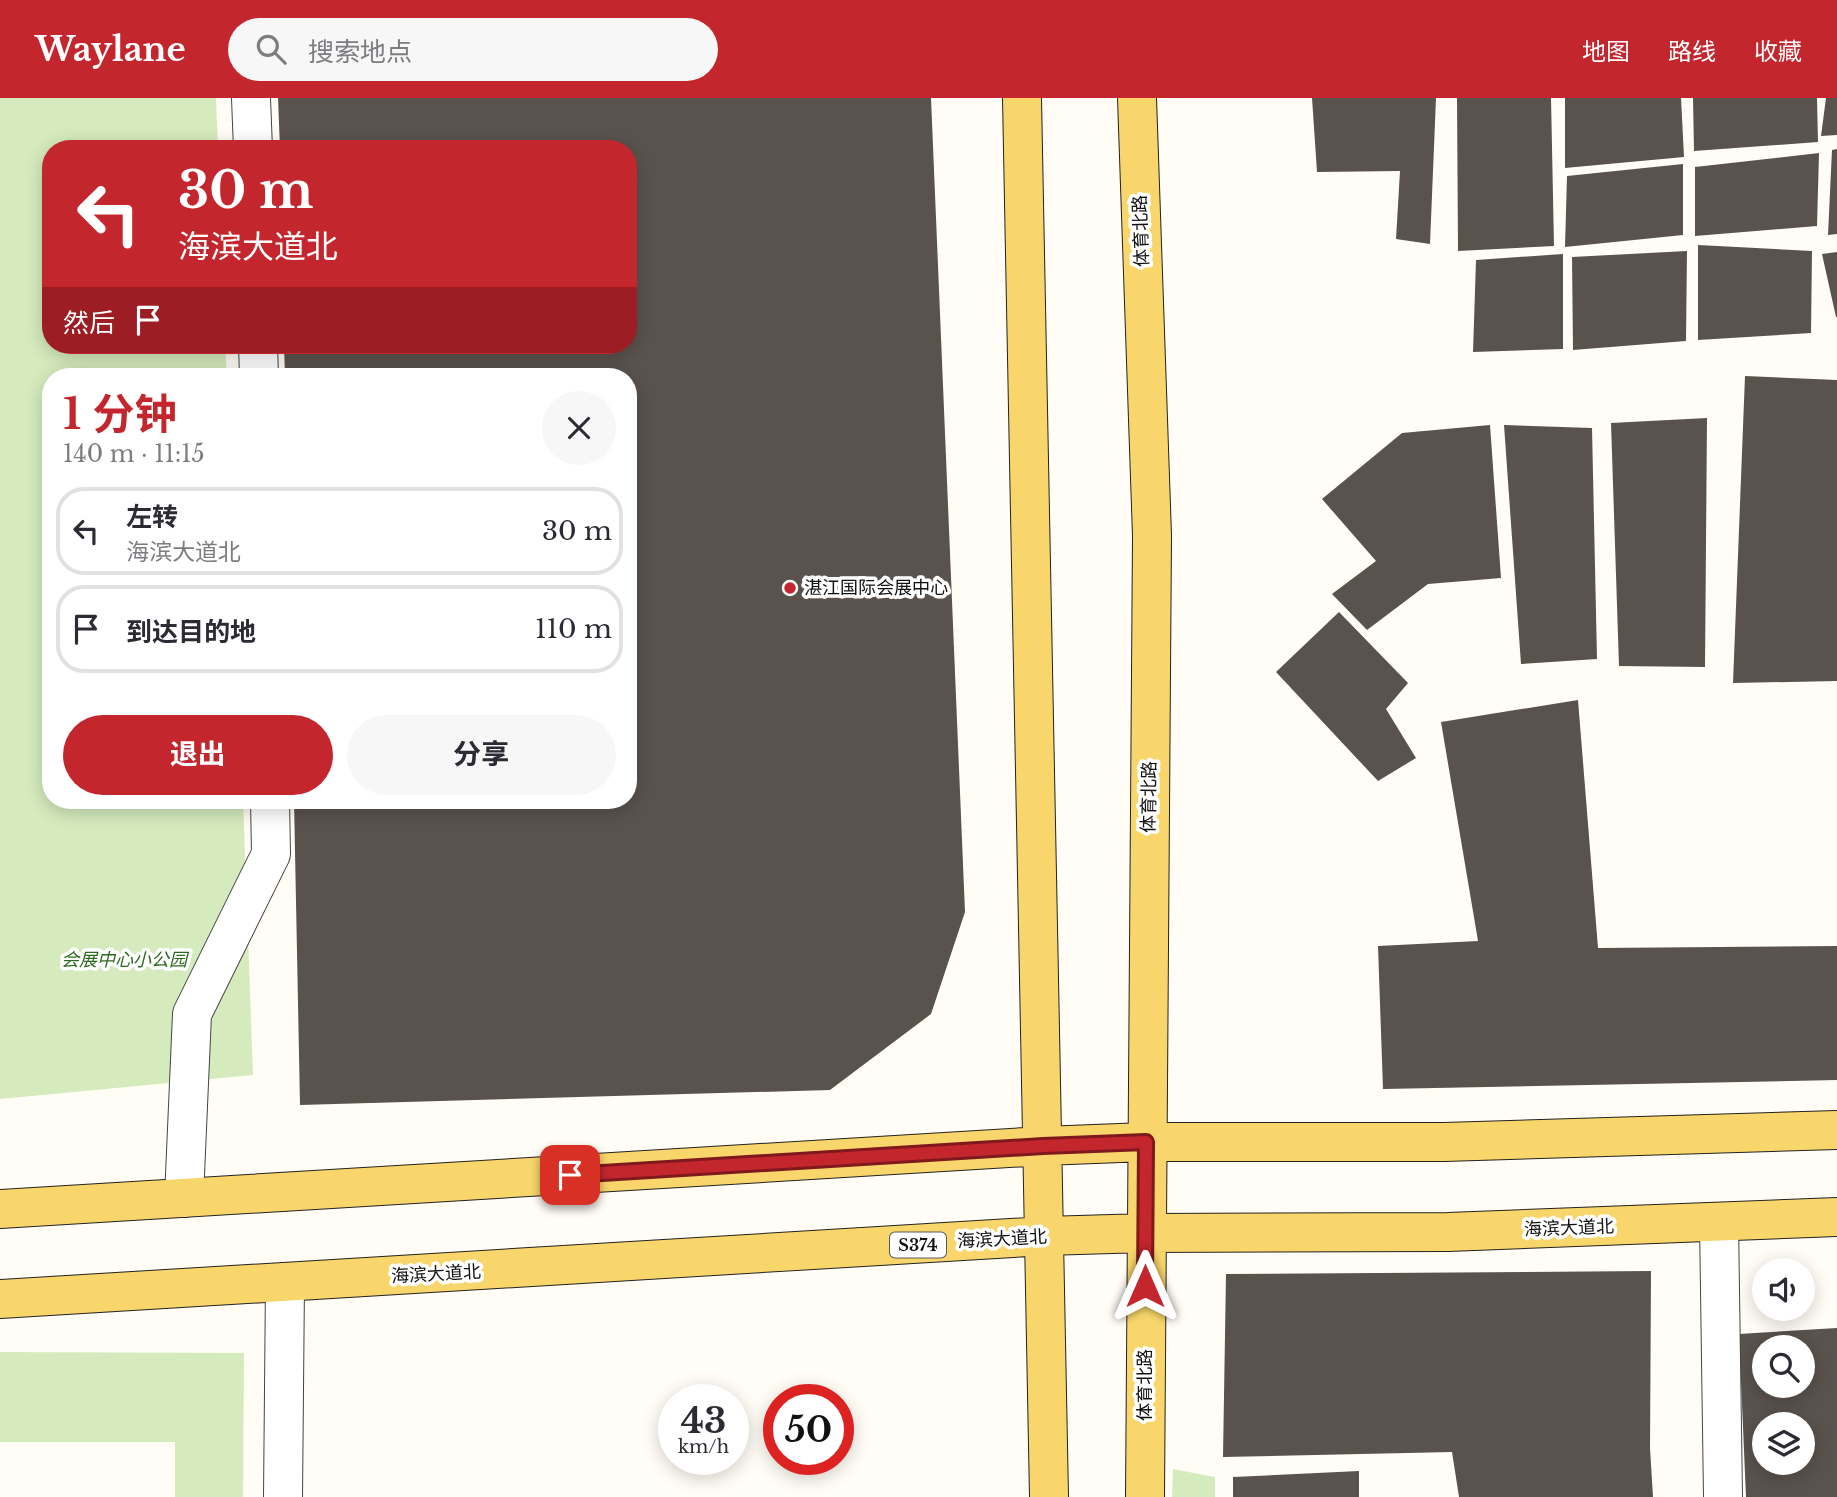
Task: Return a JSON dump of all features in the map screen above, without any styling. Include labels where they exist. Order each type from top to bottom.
[{"type":"main road","points":[[1023,98],[1049,1497]]},
{"type":"main road","name":"体育北路","points":[[1137,98],[1152,536],[1145,1497]]},
{"type":"main road","points":[[0,1209],[1043,1146],[1146,1142],[1444,1142],[1837,1130]]},
{"type":"main road","name":"海滨大道北","points":[[0,1300],[1045,1237],[1146,1233],[1448,1233],[1837,1217]]},
{"type":"street","points":[[251,98],[253,140]]},
{"type":"street","points":[[184,1198],[192,1014],[271,854],[270,809]]},
{"type":"street","points":[[1719,1222],[1723,1497]]},
{"type":"street","points":[[283,1497],[285,1282]]},
{"type":"green space","name":"会展中心小公园","points":[[0,98],[216,98],[218,140],[42,140],[42,354],[226,354],[226,368],[42,368],[42,809],[243,809],[253,1075],[0,1099]]},
{"type":"green space","points":[[0,1352],[244,1353],[243,1497],[175,1497],[175,1442],[0,1442]]},
{"type":"green space","points":[[1173,1469],[1215,1477],[1215,1497],[1172,1497]]},
{"type":"building","name":"湛江国际会展中心","points":[[278,98],[931,98],[965,912],[931,1014],[830,1090],[300,1105],[294,809],[637,809],[637,368],[285,368],[284,354],[637,354],[637,140],[280,140]]},
{"type":"building","points":[[1312,98],[1436,98],[1430,244],[1396,239],[1400,171],[1317,172]]},
{"type":"building","points":[[1457,98],[1551,98],[1554,246],[1458,251]]},
{"type":"building","points":[[1565,98],[1681,98],[1684,157],[1565,168]]},
{"type":"building","points":[[1693,98],[1817,98],[1818,142],[1694,151]]},
{"type":"building","points":[[1826,98],[1837,98],[1837,135],[1821,136]]},
{"type":"building","points":[[1837,149],[1837,234],[1828,235],[1832,150]]},
{"type":"building","points":[[1819,153],[1817,226],[1695,236],[1695,167]]},
{"type":"building","points":[[1683,164],[1683,235],[1565,247],[1567,176]]},
{"type":"building","points":[[1698,245],[1812,251],[1811,333],[1698,340]]},
{"type":"building","points":[[1687,251],[1686,341],[1573,350],[1572,257]]},
{"type":"building","points":[[1837,252],[1837,317],[1836,317],[1822,254]]},
{"type":"building","points":[[1563,254],[1563,349],[1473,352],[1476,260]]},
{"type":"building","points":[[1745,376],[1837,380],[1837,681],[1733,683]]},
{"type":"building","points":[[1707,418],[1705,667],[1619,666],[1611,423]]},
{"type":"building","points":[[1490,425],[1501,578],[1428,584],[1367,630],[1332,594],[1376,561],[1322,499],[1402,433]]},
{"type":"building","points":[[1504,425],[1592,428],[1597,659],[1521,664]]},
{"type":"building","points":[[1339,612],[1408,683],[1386,709],[1416,758],[1378,781],[1276,672]]},
{"type":"building","points":[[1578,700],[1598,948],[1837,946],[1837,1080],[1383,1089],[1378,946],[1478,941],[1441,722]]},
{"type":"building","points":[[1651,1271],[1650,1448],[1653,1497],[1459,1497],[1452,1452],[1223,1457],[1226,1274]]},
{"type":"building","points":[[1837,1328],[1837,1497],[1746,1497],[1739,1334]]},
{"type":"building","points":[[1359,1471],[1359,1497],[1233,1497],[1233,1477]]},
{"type":"place","name":"湛江国际会展中心","points":[[790,588]]},
{"type":"route","points":[[570,1175],[1146,1142],[1145,1286]]}]
